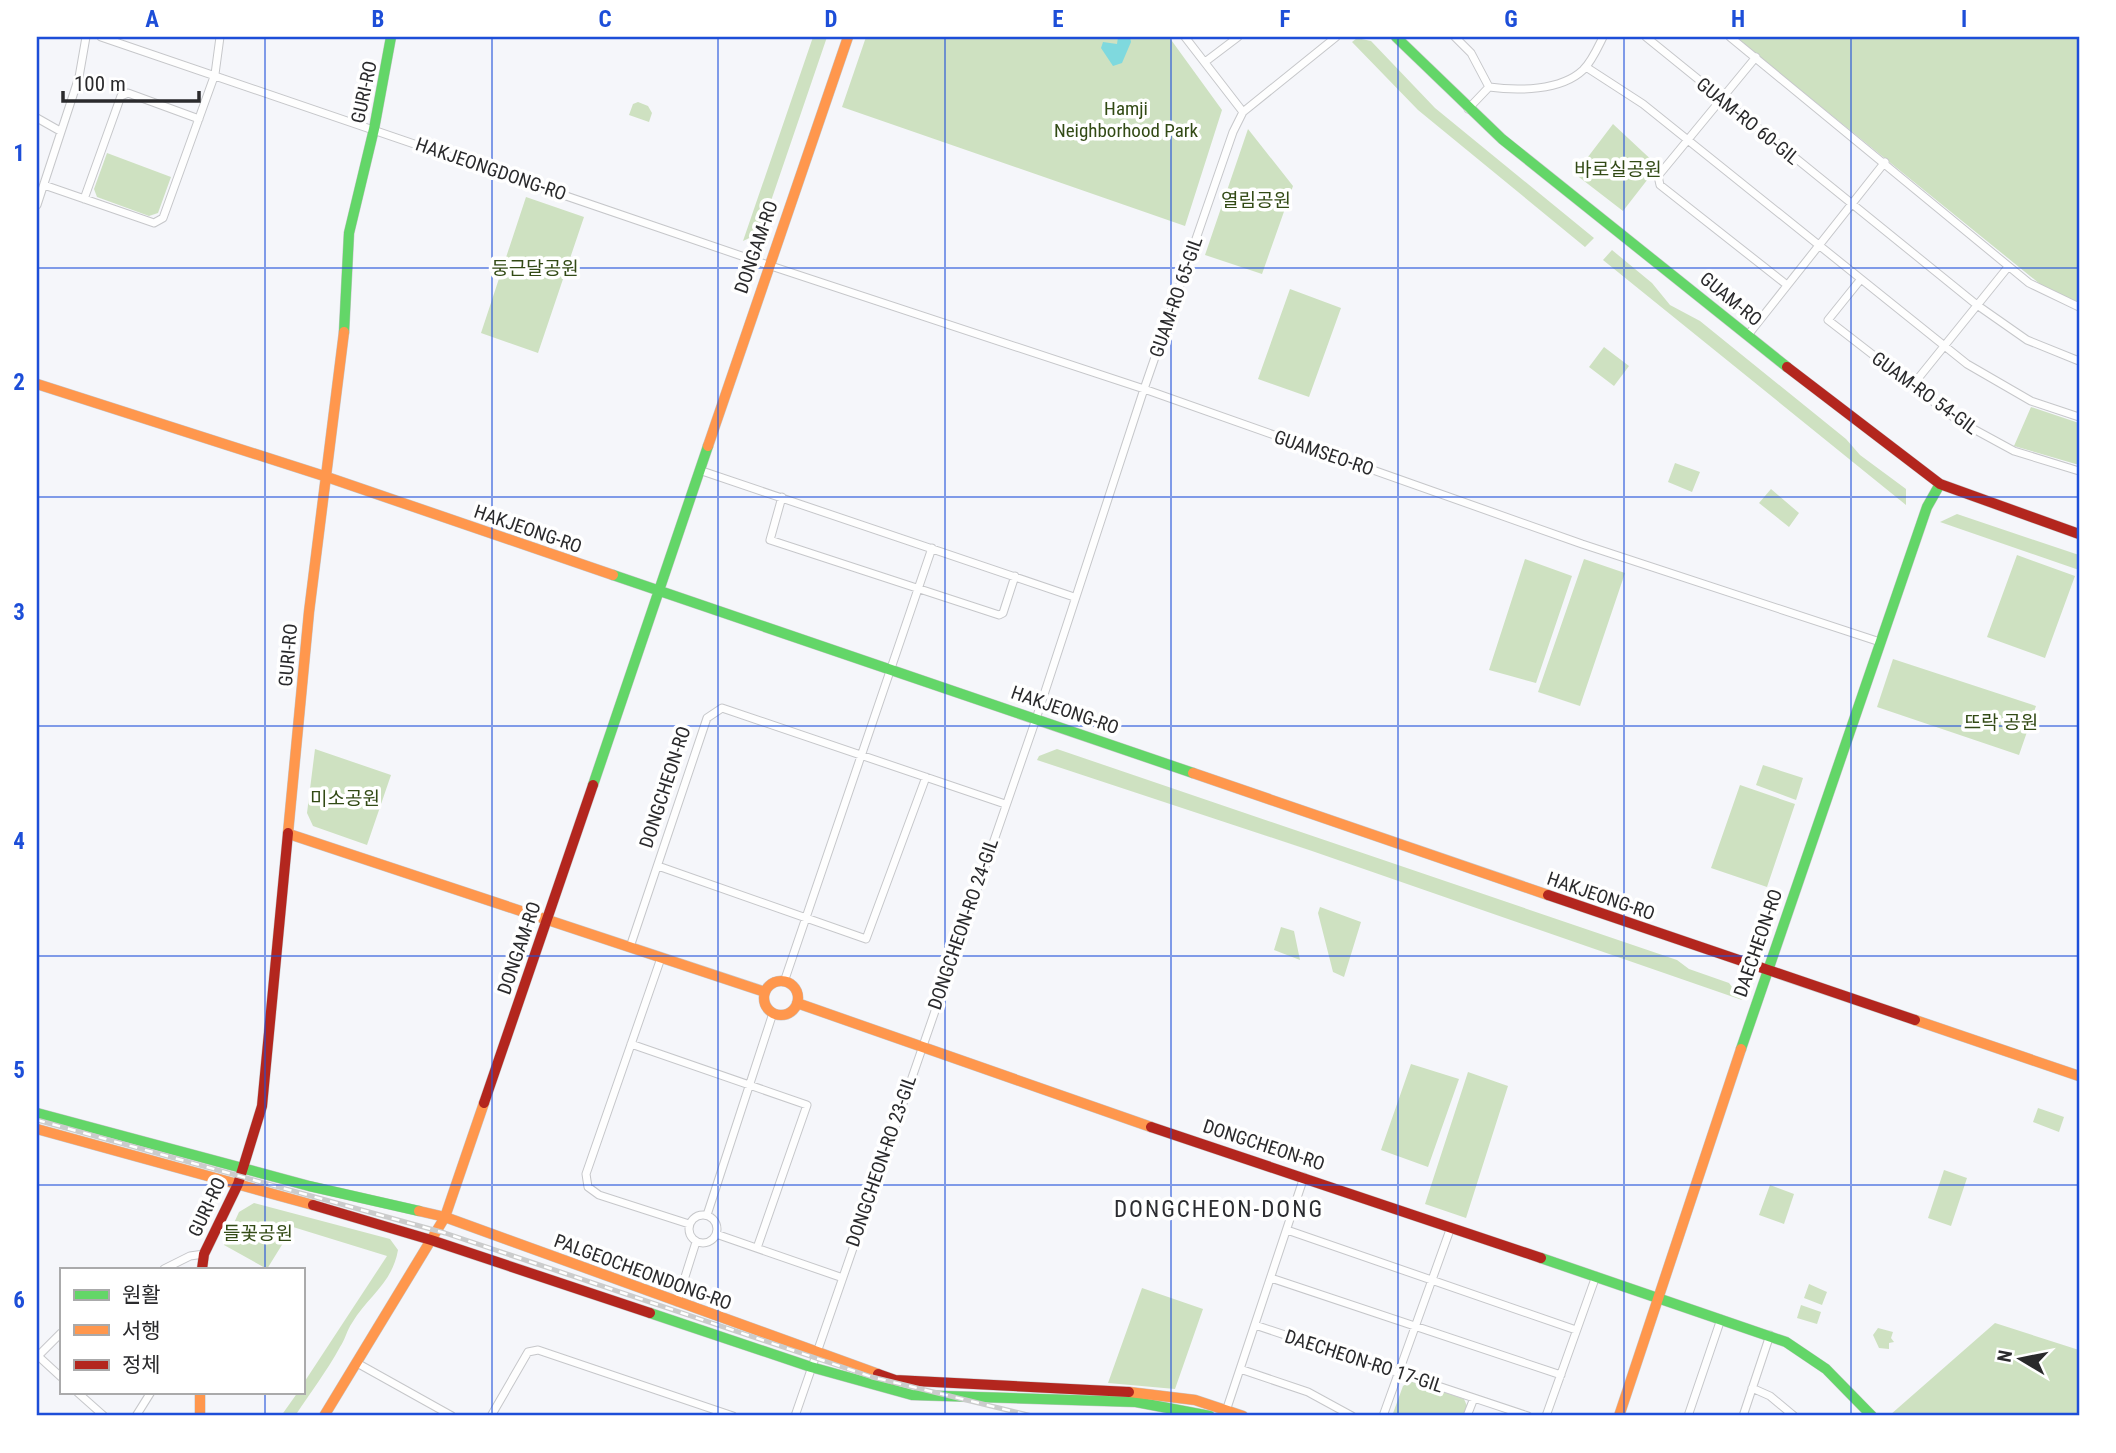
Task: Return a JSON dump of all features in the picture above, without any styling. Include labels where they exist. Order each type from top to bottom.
[{"type":"main road","name":"GURI-RO","points":[[202,1268],[204,1254],[244,1168],[262,1106],[324,477],[345,323],[349,233],[374,129],[391,37]]},
{"type":"main road","name":"DONGAM-RO","points":[[324,1416],[445,1217],[702,471],[768,265],[848,37]]},
{"type":"main road","name":"GUAM-RO","points":[[1396,37],[1468,109],[1748,335],[1940,484],[2079,534]]},
{"type":"main road","name":"HAKJEONG-RO","points":[[37,384],[324,477],[2079,1076]]},
{"type":"main road","name":"DAECHEON-RO","points":[[1619,1416],[1880,642],[1927,507],[1940,484]]},
{"type":"main road","points":[[289,834],[765,992]]},
{"type":"main road","points":[[784,982],[793,987],[797,1003],[786,1014],[773,1013],[765,1003],[765,992],[773,984],[784,982]]},
{"type":"main road","name":"DONGCHEON-RO","points":[[797,1003],[1799,1346],[1817,1359],[1872,1416]]},
{"type":"main road","name":"PALGEOCHEONDONG-RO","points":[[37,1114],[445,1217],[895,1380],[1126,1392],[1195,1400],[1243,1416]]},
{"type":"main road","name":"PALGEOCHEONDONG-RO","points":[[37,1129],[431,1240],[811,1367],[912,1395],[1136,1402],[1210,1416]]},
{"type":"main road","points":[[200,1394],[200,1416]]},
{"type":"street","points":[[37,205],[79,77],[86,37]]},
{"type":"street","name":"HAKJEONGDONG-RO","points":[[101,37],[768,265]]},
{"type":"street","points":[[44,185],[154,223],[163,218],[215,74],[220,37]]},
{"type":"street","points":[[1185,37],[1243,112],[1336,37]]},
{"type":"street","points":[[1205,62],[1238,37]]},
{"type":"street","points":[[1454,37],[1471,53],[1489,88]]},
{"type":"street","points":[[1468,109],[1489,88],[1556,84],[1572,79],[1586,67],[1604,37]]},
{"type":"street","name":"GUAM-RO 60-GIL","points":[[1646,37],[1977,305]]},
{"type":"street","points":[[1730,37],[1885,162],[2008,267],[2029,283],[2079,307]]},
{"type":"street","points":[[1756,57],[1658,176],[1660,185],[1787,285]]},
{"type":"street","points":[[1586,67],[1618,85],[1689,140],[1987,378],[2031,401],[2079,417]]},
{"type":"street","points":[[84,199],[121,96],[128,93],[199,119]]},
{"type":"street","name":"GUAM-RO 65-GIL","points":[[1036,719],[1144,389],[1243,112]]},
{"type":"street","points":[[37,118],[60,131]]},
{"type":"street","points":[[1748,335],[1885,162]]},
{"type":"street","name":"GUAMSEO-RO","points":[[768,265],[1144,389],[1570,539],[1880,642]]},
{"type":"street","points":[[1912,386],[2008,267]]},
{"type":"street","name":"GUAM-RO 54-GIL","points":[[1861,279],[1828,320],[1956,420],[1988,439],[2038,460],[2079,471]]},
{"type":"street","points":[[1977,305],[2027,340],[2079,361]]},
{"type":"street","points":[[702,471],[1074,597]]},
{"type":"street","points":[[782,497],[770,540],[918,591],[999,615],[1003,613],[1015,576]]},
{"type":"street","points":[[784,982],[932,548]]},
{"type":"street","name":"DONGCHEON-RO","points":[[629,947],[707,718],[714,711],[722,708],[863,756]]},
{"type":"street","name":"DONGCHEON-RO 24-GIL","points":[[921,1045],[1036,719]]},
{"type":"street","points":[[863,756],[1005,804]]},
{"type":"street","points":[[658,866],[866,939],[926,777]]},
{"type":"street","points":[[661,958],[586,1174],[588,1187],[599,1195],[689,1224]]},
{"type":"street","points":[[707,1215],[773,1013]]},
{"type":"street","points":[[631,1044],[807,1105],[757,1248]]},
{"type":"street","name":"DONGCHEON-RO 23-GIL","points":[[795,1416],[921,1045]]},
{"type":"street","points":[[1226,1411],[1304,1177]]},
{"type":"street","points":[[696,1242],[688,1232],[689,1224],[696,1216],[707,1215],[714,1220],[716,1234]]},
{"type":"street","points":[[1383,1416],[1451,1227]]},
{"type":"street","points":[[1287,1230],[1576,1330]]},
{"type":"street","points":[[696,1242],[708,1242],[716,1234]]},
{"type":"street","points":[[716,1234],[840,1277]]},
{"type":"street","points":[[677,1302],[696,1242]]},
{"type":"street","points":[[166,1268],[190,1256],[204,1254]]},
{"type":"street","points":[[1546,1416],[1596,1276]]},
{"type":"street","points":[[1270,1278],[1561,1375]]},
{"type":"street","points":[[1688,1416],[1721,1319]]},
{"type":"street","name":"DAECHEON-RO 17-GIL","points":[[1255,1325],[1528,1416]]},
{"type":"street","points":[[60,1334],[38,1355],[60,1376]]},
{"type":"street","points":[[1743,1416],[1770,1335]]},
{"type":"street","points":[[491,1416],[528,1352],[538,1350],[733,1416]]},
{"type":"street","points":[[357,1363],[452,1416]]},
{"type":"street","points":[[1240,1369],[1308,1392],[1352,1416]]},
{"type":"street","points":[[1752,1388],[1770,1396],[1794,1416]]},
{"type":"street","points":[[79,1394],[104,1416]]},
{"type":"street","points":[[136,1416],[150,1394]]},
{"type":"street","points":[[1467,1416],[1474,1398]]},
{"type":"street","points":[[699,1416],[703,1406]]},
{"type":"green space","points":[[813,37],[827,37],[760,233],[743,241]]},
{"type":"green space","name":"Hamji Neighborhood Park","points":[[866,37],[1169,37],[1222,110],[1185,226],[842,107]]},
{"type":"green space","points":[[1735,37],[2079,37],[2079,303],[2051,293]]},
{"type":"green space","points":[[1357,38],[1371,41],[1435,108],[1594,238],[1585,247],[1418,110],[1352,42]]},
{"type":"green space","points":[[638,102],[648,106],[652,113],[649,122],[629,115],[633,104]]},
{"type":"green space","name":"바로실공원","points":[[1613,124],[1658,166],[1623,211],[1575,174]]},
{"type":"green space","name":"열림공원","points":[[1248,129],[1293,186],[1262,274],[1205,255]]},
{"type":"green space","points":[[107,153],[171,177],[158,213],[149,216],[97,197],[94,189]]},
{"type":"green space","name":"둥근달공원","points":[[526,197],[584,217],[538,353],[481,333]]},
{"type":"green space","points":[[1612,250],[1652,283],[1670,305],[1700,321],[1846,439],[1860,455],[1906,489],[1906,505],[1603,260]]},
{"type":"green space","points":[[1290,289],[1341,308],[1309,397],[1258,379]]},
{"type":"green space","points":[[1604,347],[1629,366],[1614,386],[1589,367]]},
{"type":"green space","points":[[2031,407],[2079,423],[2079,465],[2014,446]]},
{"type":"green space","points":[[1675,463],[1700,472],[1692,492],[1668,482]]},
{"type":"green space","points":[[1771,489],[1799,513],[1789,527],[1759,503]]},
{"type":"green space","points":[[1957,514],[2079,555],[2079,570],[1940,522]]},
{"type":"green space","points":[[2017,555],[2075,576],[2045,658],[1987,637]]},
{"type":"green space","points":[[1525,559],[1572,576],[1536,683],[1489,670]]},
{"type":"green space","points":[[1584,559],[1625,573],[1580,706],[1538,692]]},
{"type":"green space","name":"뜨락 공원","points":[[1893,659],[2036,706],[2019,755],[1877,707]]},
{"type":"green space","name":"미소공원","points":[[315,749],[391,775],[367,845],[313,826],[307,813]]},
{"type":"green space","points":[[1057,749],[1677,960],[1689,969],[1729,983],[1742,1000],[1312,851],[1037,760],[1039,756]]},
{"type":"green space","points":[[1763,765],[1803,778],[1796,800],[1756,785]]},
{"type":"green space","points":[[1740,785],[1795,804],[1767,887],[1711,868]]},
{"type":"green space","points":[[1320,907],[1361,922],[1344,977],[1333,972],[1318,913]]},
{"type":"green space","points":[[1281,927],[1294,931],[1300,960],[1274,950]]},
{"type":"green space","points":[[1411,1064],[1459,1079],[1428,1167],[1381,1150]]},
{"type":"green space","points":[[1468,1072],[1508,1086],[1466,1218],[1425,1204]]},
{"type":"green space","points":[[2038,1108],[2064,1117],[2059,1132],[2033,1122]]},
{"type":"green space","points":[[1944,1170],[1967,1178],[1951,1226],[1928,1218]]},
{"type":"green space","points":[[1770,1185],[1794,1194],[1784,1224],[1759,1215]]},
{"type":"green space","name":"들꽃공원","points":[[254,1203],[390,1239],[398,1250],[391,1272],[350,1326],[330,1365],[295,1416],[281,1416],[297,1394],[304,1394],[304,1382],[387,1256],[293,1227],[265,1268],[224,1245],[239,1212]]},
{"type":"green space","points":[[1809,1284],[1827,1292],[1822,1305],[1804,1298]]},
{"type":"green space","points":[[1142,1288],[1203,1309],[1175,1389],[1108,1383]]},
{"type":"green space","points":[[1801,1305],[1821,1312],[1817,1324],[1797,1318]]},
{"type":"green space","points":[[1995,1323],[2079,1350],[2079,1416],[1890,1415]]},
{"type":"green space","points":[[1878,1328],[1893,1332],[1891,1338],[1894,1342],[1889,1343],[1889,1349],[1879,1348],[1873,1335]]},
{"type":"green space","points":[[1411,1381],[1464,1399],[1467,1406],[1463,1416],[1392,1416],[1403,1386]]},
{"type":"water","points":[[1118,37],[1130,37],[1131,42],[1122,63],[1113,66],[1101,48],[1103,42],[1117,44]]},
{"type":"railway","points":[[37,1120],[445,1233],[872,1377],[1032,1416]]},
{"type":"traffic: fast","points":[[344,332],[349,233],[374,129],[391,37]]},
{"type":"traffic: fast","points":[[1396,37],[1502,139],[1787,367]]},
{"type":"traffic: fast","points":[[593,785],[708,446]]},
{"type":"traffic: fast","points":[[1741,1049],[1927,507],[1940,484]]},
{"type":"traffic: fast","points":[[613,575],[1193,773]]},
{"type":"traffic: fast","points":[[37,1113],[309,1186],[419,1211]]},
{"type":"traffic: fast","points":[[1541,1258],[1786,1342],[1826,1369],[1872,1416]]},
{"type":"traffic: fast","points":[[650,1313],[811,1367],[912,1395],[1136,1402],[1210,1416]]},
{"type":"traffic: slow","points":[[708,446],[848,37]]},
{"type":"traffic: slow","points":[[288,833],[309,612],[344,332]]},
{"type":"traffic: slow","points":[[37,384],[324,476],[613,575]]},
{"type":"traffic: slow","points":[[1193,773],[1548,895]]},
{"type":"traffic: slow","points":[[289,834],[765,992]]},
{"type":"traffic: slow","points":[[781,981],[793,986],[798,998],[793,1010],[781,1015],[769,1010],[764,998],[769,986],[781,981]]},
{"type":"traffic: slow","points":[[797,1003],[1151,1127]]},
{"type":"traffic: slow","points":[[1915,1020],[2079,1076]]},
{"type":"traffic: slow","points":[[1619,1416],[1741,1049]]},
{"type":"traffic: slow","points":[[324,1416],[445,1217],[484,1103]]},
{"type":"traffic: slow","points":[[37,1129],[313,1205]]},
{"type":"traffic: slow","points":[[419,1211],[445,1217],[878,1374]]},
{"type":"traffic: slow","points":[[1129,1392],[1195,1400],[1243,1416]]},
{"type":"traffic: slow","points":[[200,1394],[200,1416]]},
{"type":"traffic: jam","points":[[1787,367],[1940,484],[2079,534]]},
{"type":"traffic: jam","points":[[484,1103],[593,785]]},
{"type":"traffic: jam","points":[[202,1268],[204,1254],[238,1184],[262,1106],[288,833]]},
{"type":"traffic: jam","points":[[1548,895],[1915,1020]]},
{"type":"traffic: jam","points":[[1151,1127],[1541,1258]]},
{"type":"traffic: jam","points":[[313,1205],[431,1240],[650,1313]]},
{"type":"traffic: jam","points":[[878,1374],[895,1380],[1129,1392]]},
{"type":"district","name":"DONGCHEON-DONG","points":[[1219,1209]]}]
